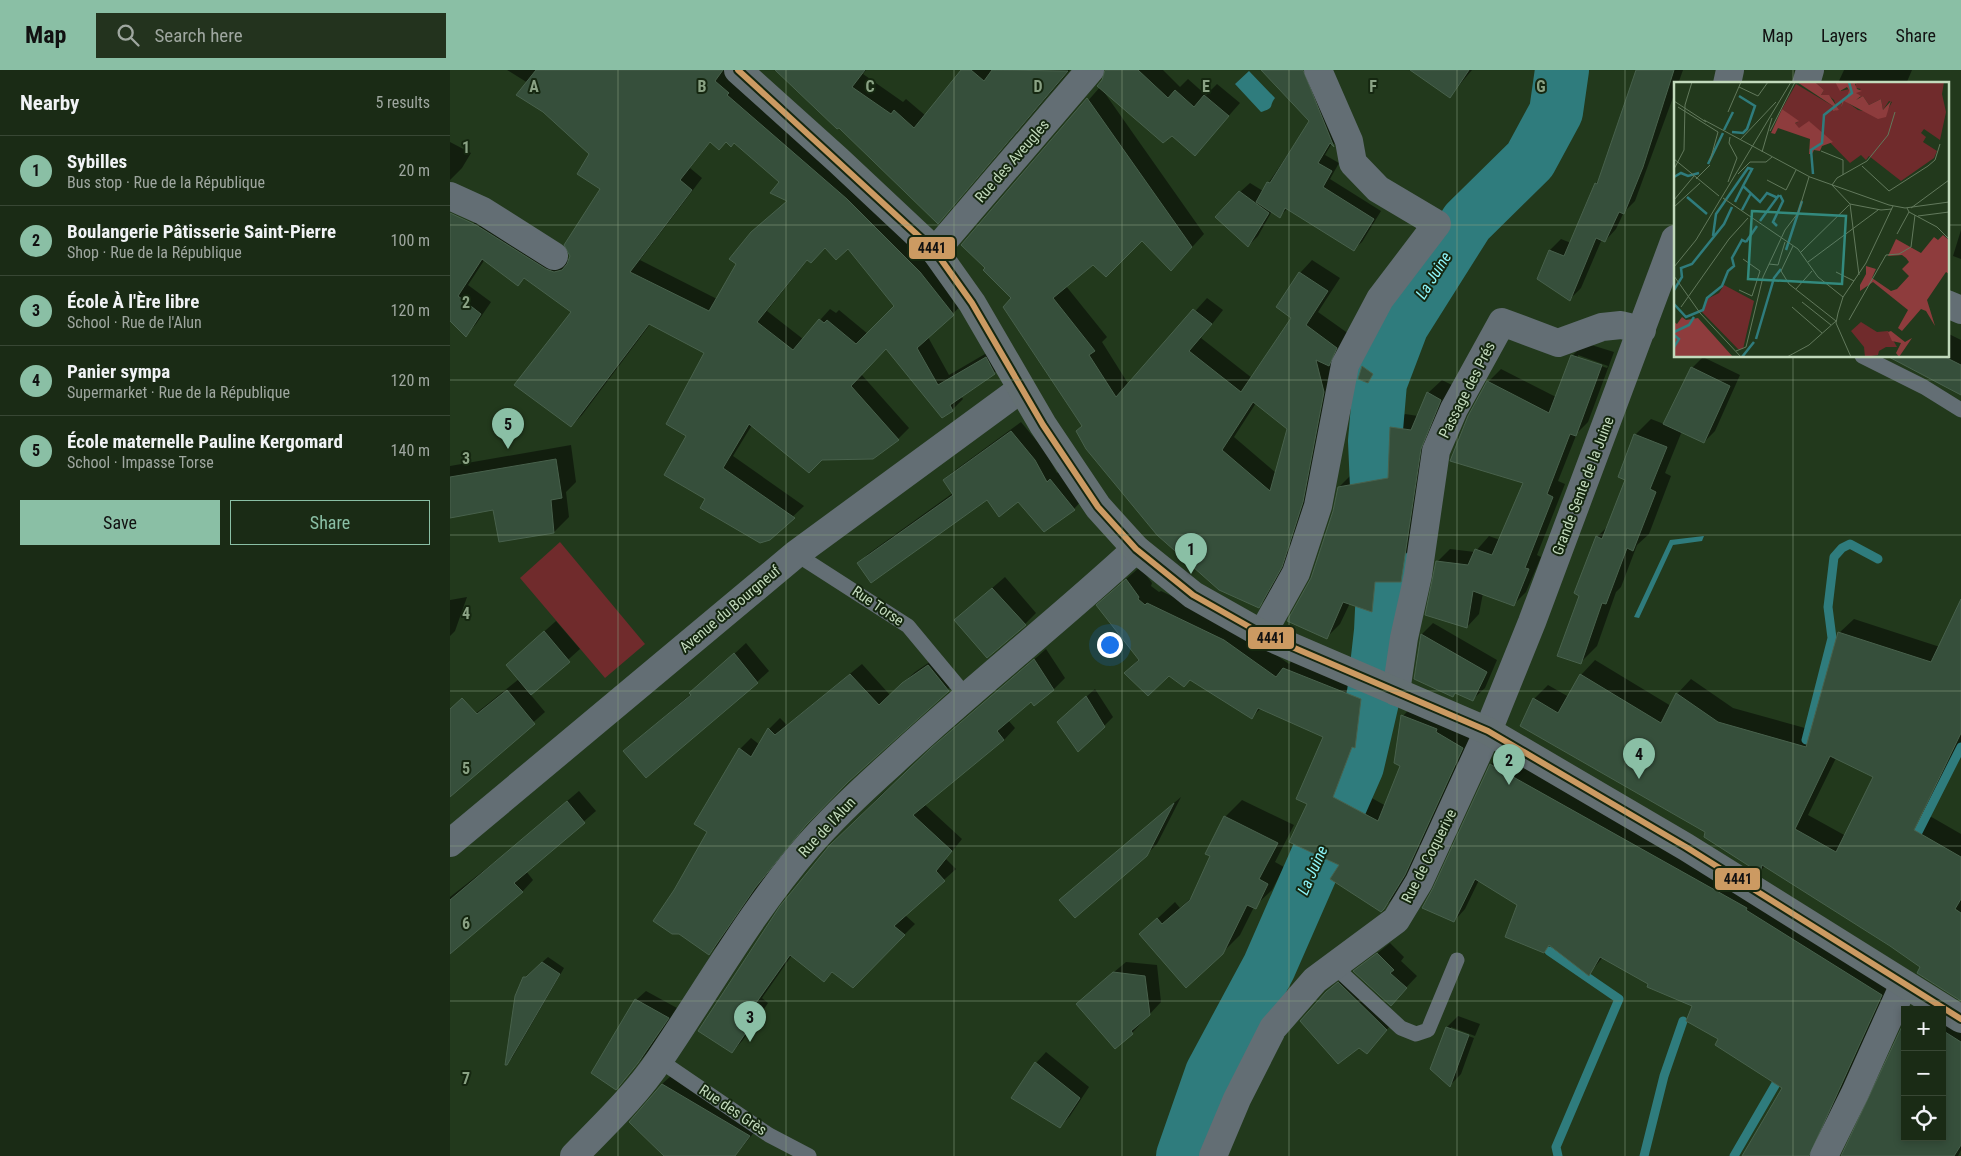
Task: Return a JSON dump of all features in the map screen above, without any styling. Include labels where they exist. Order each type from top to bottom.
[{"type":"street","points":[[738,70],[838,160],[934,251],[972,303],[1021,389],[1067,463],[1098,507],[1136,549],[1193,595],[1262,634],[1488,731],[1686,847],[1961,1019]]},
{"type":"street","name":"Rue des Aveugles","points":[[934,251],[1090,70]]},
{"type":"street","points":[[1262,634],[1296,573],[1318,506],[1345,366],[1380,299],[1437,224],[1378,189],[1353,163],[1350,141],[1318,70]]},
{"type":"street","points":[[450,196],[483,211],[554,256]]},
{"type":"street","name":"Grande Sente de la Juine","points":[[1488,731],[1673,248]]},
{"type":"street","points":[[1948,304],[1961,310]]},
{"type":"street","name":"Passage des Prés","points":[[1396,692],[1404,638],[1418,575],[1436,451],[1454,409],[1502,322],[1558,343],[1602,327],[1621,325],[1642,330]]},
{"type":"street","name":"Avenue du Bourgneuf","points":[[450,842],[796,554],[1021,389]]},
{"type":"street","name":"Rue de l'Alun","points":[[574,1156],[618,1111],[659,1060],[723,959],[775,885],[809,845],[859,793],[1136,549]]},
{"type":"street","name":"Rue de Coquerive","points":[[1214,1156],[1237,1099],[1273,1028],[1315,980],[1396,920],[1419,882],[1488,731]]},
{"type":"street","points":[[1824,1156],[1855,1093],[1904,984]]},
{"type":"lane","points":[[1866,358],[1924,387],[1961,410]]},
{"type":"lane","name":"Rue Torse","points":[[796,554],[908,626],[967,696]]},
{"type":"lane","points":[[1333,965],[1401,1028],[1416,1034],[1428,1030],[1457,960]]},
{"type":"lane","name":"Rue des Grès","points":[[659,1060],[769,1135],[809,1156]]},
{"type":"shaded area","points":[[560,542],[645,644],[605,678],[520,578]]},
{"type":"water","points":[[1249,71],[1275,98],[1270,108],[1261,112],[1235,84]]},
{"type":"water","points":[[1704,536],[1702,541],[1673,545],[1639,618],[1634,617],[1670,540]]},
{"type":"building","points":[[536,70],[723,70],[715,81],[729,93],[727,95],[847,199],[920,272],[954,315],[917,348],[938,385],[986,357],[995,374],[950,405],[953,411],[942,418],[886,349],[851,386],[899,440],[873,459],[822,460],[809,473],[749,424],[723,468],[795,518],[770,540],[760,543],[700,508],[705,499],[664,475],[686,436],[666,424],[704,353],[649,324],[571,427],[514,385],[571,312],[524,278],[518,286],[482,259],[458,296],[481,314],[466,337],[450,321],[450,213],[476,225],[546,269],[554,272],[562,270],[567,264],[570,256],[564,245],[600,189],[577,174],[589,154],[543,112],[516,95]],"holes":[[[710,142],[719,150],[726,142],[731,147],[734,143],[779,182],[770,193],[787,201],[751,232],[729,259],[736,264],[709,311],[630,272],[692,190],[680,180]],[[825,248],[836,260],[848,249],[894,306],[856,344],[827,320],[824,323],[819,319],[793,350],[757,322],[807,260],[811,263]]]},
{"type":"building","points":[[775,70],[865,70],[852,87],[891,114],[894,110],[914,128],[961,70],[971,70],[984,81],[992,70],[1068,71],[938,224],[839,128],[837,129]]},
{"type":"building","points":[[1105,70],[1138,70],[1168,98],[1175,90],[1194,107],[1204,95],[1229,116],[1195,156],[1172,136],[1163,143],[1097,86],[1102,80]]},
{"type":"building","points":[[1261,70],[1303,70],[1334,147],[1330,143],[1318,163],[1332,171],[1323,187],[1374,219],[1354,251],[1285,208],[1280,218],[1256,202],[1267,182],[1270,183],[1309,121]]},
{"type":"building","points":[[1410,70],[1469,70],[1450,98]]},
{"type":"building","points":[[1636,70],[1674,70],[1643,167],[1624,214],[1619,212],[1605,242],[1596,238],[1570,301],[1537,279],[1549,250],[1564,256],[1595,183],[1597,184]]},
{"type":"building","points":[[1087,98],[1192,247],[1171,271],[1142,241],[1106,277],[1093,265],[1053,298],[1095,351],[1089,355],[1116,397],[1193,309],[1212,324],[1189,351],[1241,392],[1291,318],[1276,307],[1299,272],[1328,291],[1306,325],[1337,348],[1329,366],[1316,360],[1324,392],[1303,502],[1282,567],[1259,608],[1219,590],[1157,535],[1086,449],[1076,431],[1082,426],[1003,307],[1011,298],[983,270],[985,268],[961,245]],"holes":[[[1253,402],[1287,429],[1270,491],[1222,450]]]},
{"type":"building","points":[[1239,191],[1269,213],[1248,247],[1215,217]]},
{"type":"building","points":[[1571,355],[1602,365],[1576,436],[1570,434],[1547,494],[1553,497],[1525,568],[1529,569],[1514,606],[1473,591],[1467,628],[1425,615],[1436,561],[1468,565],[1475,549],[1492,555],[1523,483],[1450,461],[1468,416],[1487,381],[1549,413]]},
{"type":"building","points":[[1891,358],[1947,358],[1961,365],[1961,395]]},
{"type":"building","points":[[1362,366],[1373,374],[1368,383],[1358,379]]},
{"type":"building","points":[[1691,367],[1730,386],[1704,443],[1663,424]]},
{"type":"building","points":[[1427,392],[1441,400],[1421,449],[1401,582],[1375,582],[1372,612],[1343,602],[1327,639],[1287,621],[1311,578],[1333,511],[1338,487],[1388,478],[1390,427],[1411,430]]},
{"type":"building","points":[[1011,431],[1035,460],[1047,482],[1050,479],[1075,510],[1044,532],[1018,502],[999,517],[987,500],[871,583],[857,563],[953,495],[943,480]]},
{"type":"building","points":[[1634,434],[1667,447],[1650,489],[1656,492],[1633,551],[1627,548],[1606,604],[1602,603],[1581,664],[1557,656],[1579,596],[1574,593],[1596,536],[1602,539],[1625,480],[1618,477]]},
{"type":"building","points":[[556,459],[562,498],[551,500],[554,533],[499,542],[493,510],[450,518],[450,477]]},
{"type":"building","points":[[1126,579],[1139,597],[1138,599],[1145,605],[1147,603],[1224,640],[1276,677],[1283,668],[1361,699],[1355,748],[1352,747],[1333,797],[1378,821],[1400,766],[1394,763],[1401,715],[1437,729],[1436,732],[1463,748],[1405,875],[1381,912],[1330,879],[1339,865],[1289,842],[1307,804],[1296,799],[1323,737],[1258,708],[1252,719],[1190,680],[1184,687],[1169,676],[1148,696],[1124,673],[1139,660],[1096,605]]},
{"type":"building","points":[[992,588],[1026,625],[987,658],[954,620]]},
{"type":"building","points":[[1961,599],[1961,733],[1914,830],[1961,857],[1961,899],[1955,909],[1961,913],[1961,1001],[1917,973],[1920,967],[1890,946],[1762,865],[1760,873],[1704,837],[1705,832],[1520,726],[1533,698],[1558,713],[1580,674],[1661,723],[1676,693],[1718,722],[1806,747],[1838,632],[1931,662]],"holes":[[[1830,756],[1873,777],[1836,852],[1795,829]]]},
{"type":"building","points":[[544,631],[570,662],[531,695],[506,665]]},
{"type":"building","points":[[1421,634],[1487,672],[1473,701],[1455,693],[1453,697],[1414,679]]},
{"type":"building","points":[[734,653],[758,683],[646,778],[623,751],[691,695],[689,693]]},
{"type":"building","points":[[1034,659],[1054,690],[1034,706],[1031,702],[997,731],[1004,740],[913,815],[952,851],[936,871],[945,881],[894,926],[905,935],[853,988],[832,972],[824,982],[790,955],[751,1010],[758,1015],[732,1053],[698,1031],[780,906],[829,846],[931,748]]},
{"type":"building","points":[[928,665],[949,691],[848,782],[806,825],[755,888],[709,955],[679,934],[672,934],[653,921],[674,890],[707,832],[694,824],[739,748],[751,757],[768,728],[775,735],[850,674],[879,705],[902,683]]},
{"type":"building","points":[[507,690],[535,724],[450,797],[450,709],[462,698],[477,714]]},
{"type":"building","points":[[1086,696],[1105,727],[1078,752],[1057,722]]},
{"type":"building","points":[[1490,764],[1747,908],[1746,910],[1882,995],[1809,1156],[1742,1156],[1782,1088],[1715,1045],[1718,1039],[1686,1021],[1692,1006],[1647,987],[1648,984],[1600,957],[1589,976],[1549,945],[1544,953],[1505,937],[1517,905],[1475,879],[1454,922],[1422,908]]},
{"type":"building","points":[[567,801],[585,823],[514,883],[523,892],[450,954],[450,900]]},
{"type":"building","points":[[1174,803],[1147,856],[1075,918],[1059,900]]},
{"type":"building","points":[[1224,816],[1278,843],[1259,879],[1268,884],[1256,909],[1247,905],[1223,954],[1186,988],[1139,934],[1157,918],[1162,924],[1190,900],[1210,856],[1205,854]]},
{"type":"building","points":[[1377,953],[1394,970],[1390,973],[1407,988],[1391,1006],[1353,971]]},
{"type":"building","points":[[542,962],[560,974],[507,1065],[505,1065],[515,996],[523,977],[526,977]]},
{"type":"building","points":[[1113,972],[1145,976],[1150,1015],[1131,1031],[1133,1034],[1115,1049],[1076,1004]]},
{"type":"building","points":[[1338,982],[1387,1030],[1367,1054],[1359,1048],[1338,1064],[1300,1021],[1326,992]]},
{"type":"building","points":[[635,999],[669,1018],[638,1063],[616,1090],[591,1073]]},
{"type":"building","points":[[1446,1027],[1469,1035],[1450,1087],[1430,1069]]},
{"type":"building","points":[[1901,1028],[1901,1141],[1946,1141],[1946,1033],[1961,1042],[1961,1145],[1954,1156],[1841,1156]]},
{"type":"building","points":[[1035,1062],[1080,1098],[1060,1128],[1011,1098]]},
{"type":"building","points":[[662,1084],[750,1136],[735,1156],[664,1156],[629,1122]]},
{"type":"waterway","name":"La Juine","points":[[1378,510],[1375,441],[1380,383],[1402,325],[1467,222],[1530,160],[1556,112],[1562,70]]},
{"type":"waterway","points":[[1806,740],[1832,638],[1828,607],[1834,557],[1842,548],[1850,544],[1878,559]]},
{"type":"waterway","name":"La Juine","points":[[1183,1156],[1212,1073],[1269,967],[1357,766],[1374,693],[1381,631],[1384,568]]},
{"type":"waterway","points":[[1913,842],[1961,747]]},
{"type":"waterway","points":[[1549,951],[1619,999],[1556,1147],[1558,1156]]},
{"type":"waterway","points":[[1644,1156],[1664,1076],[1683,1021]]},
{"type":"waterway","points":[[1734,1156],[1781,1075]]},
{"type":"transit line","name":"4441","points":[[738,70],[935,251],[972,303],[1043,425],[1098,507],[1136,549],[1193,595],[1262,634],[1488,731],[1686,847],[1961,1019]]},
{"type":"place","name":"École maternelle Pauline Kergomard","points":[[508,449]]},
{"type":"place","name":"Sybilles","points":[[1191,574]]},
{"type":"place","name":"Panier sympa","points":[[1639,779]]},
{"type":"place","name":"Boulangerie Pâtisserie Saint-Pierre","points":[[1509,785]]},
{"type":"place","name":"École À l'Ère libre","points":[[750,1042]]}]
